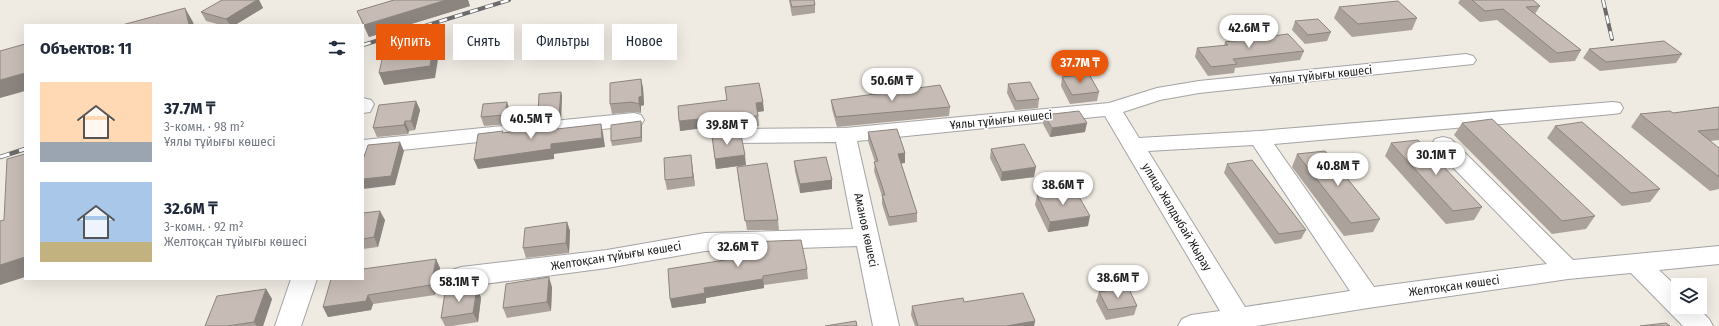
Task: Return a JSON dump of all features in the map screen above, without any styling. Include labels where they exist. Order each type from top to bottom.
[{"type":"street","name":"Ұялы тұйығы көшесі","points":[[724,136],[845,135],[1111,109],[1157,94],[1199,87],[1466,60]]},
{"type":"street","points":[[1133,145],[1259,138],[1613,108]]},
{"type":"street","name":"улица Жалдыбай Жырау","points":[[1111,109],[1240,322]]},
{"type":"street","points":[[364,147],[634,120]]},
{"type":"street","name":"Аманов көшесі","points":[[845,135],[886,326]]},
{"type":"street","points":[[1259,138],[1368,298]]},
{"type":"street","points":[[1444,144],[1568,270]]},
{"type":"street","name":"Желтоқсан тұйығы көшесі","points":[[461,277],[606,259],[705,242],[867,237]]},
{"type":"street","name":"Желтоқсан көшесі","points":[[1191,326],[1240,322],[1368,298],[1568,270],[1719,255]]},
{"type":"street","points":[[1636,263],[1671,297]]},
{"type":"street","points":[[288,326],[304,280]]},
{"type":"street","points":[[1688,314],[1700,326]]},
{"type":"building","points":[[222,0],[257,0],[226,19],[201,12]]},
{"type":"building","points":[[394,0],[446,0],[364,25],[357,11]]},
{"type":"building","points":[[790,0],[814,0],[815,5],[792,7]]},
{"type":"building","points":[[1472,0],[1533,0],[1540,6],[1526,7],[1581,50],[1557,53],[1503,9],[1485,11]]},
{"type":"building","points":[[1398,1],[1417,18],[1358,24],[1339,7]]},
{"type":"building","points":[[185,8],[189,24],[126,24]]},
{"type":"building","points":[[1318,19],[1331,32],[1308,35],[1295,21]]},
{"type":"building","points":[[1288,34],[1304,51],[1233,59],[1237,64],[1211,67],[1197,48],[1228,45],[1225,42]]},
{"type":"building","points":[[1664,41],[1682,54],[1606,62],[1589,49]]},
{"type":"building","points":[[24,44],[24,73],[0,80],[0,51]]},
{"type":"building","points":[[382,60],[431,60],[430,66],[379,73]]},
{"type":"building","points":[[1089,74],[1099,92],[1072,95],[1062,77]]},
{"type":"building","points":[[641,79],[642,96],[639,97],[639,104],[632,102],[610,104],[610,83]]},
{"type":"building","points":[[1030,82],[1039,99],[1016,101],[1008,84]]},
{"type":"building","points":[[759,83],[763,102],[756,103],[758,116],[722,118],[714,120],[710,126],[709,118],[679,121],[678,106],[727,100],[725,87]]},
{"type":"building","points":[[940,85],[950,107],[836,117],[831,100]]},
{"type":"building","points":[[561,92],[559,114],[538,116],[539,94]]},
{"type":"building","points":[[416,101],[411,121],[405,121],[404,125],[373,128],[379,105]]},
{"type":"building","points":[[507,102],[505,115],[481,117],[483,104]]},
{"type":"building","points":[[1719,107],[1719,129],[1698,131],[1719,148],[1719,177],[1640,114],[1670,111],[1673,113]]},
{"type":"building","points":[[1079,111],[1087,123],[1052,128],[1044,115]]},
{"type":"building","points":[[1492,119],[1595,216],[1562,221],[1462,123]]},
{"type":"building","points":[[641,121],[641,137],[611,141],[611,125]]},
{"type":"building","points":[[1582,122],[1660,189],[1631,193],[1555,126]]},
{"type":"building","points":[[601,124],[602,138],[551,144],[551,149],[474,160],[478,134],[503,131],[502,133],[557,126],[557,129]]},
{"type":"building","points":[[711,128],[714,133],[722,135],[741,135],[745,155],[715,159]]},
{"type":"building","points":[[897,129],[905,153],[898,154],[917,213],[889,217],[882,195],[885,195],[874,162],[878,161],[868,132]]},
{"type":"building","points":[[1418,140],[1482,207],[1453,211],[1391,143]]},
{"type":"building","points":[[400,142],[391,176],[364,179],[364,157],[368,145]]},
{"type":"building","points":[[1024,144],[1036,167],[1002,172],[991,149]]},
{"type":"building","points":[[1325,151],[1380,219],[1351,223],[1297,154]]},
{"type":"building","points":[[24,154],[24,257],[0,265],[0,221],[4,220],[7,159]]},
{"type":"building","points":[[691,155],[693,177],[665,180],[664,158]]},
{"type":"building","points":[[826,157],[832,180],[800,184],[794,161]]},
{"type":"building","points":[[1252,160],[1306,230],[1279,234],[1227,164]]},
{"type":"building","points":[[767,163],[778,220],[745,221],[737,167]]},
{"type":"building","points":[[1075,190],[1090,216],[1050,222],[1037,195]]},
{"type":"building","points":[[380,211],[374,237],[364,239],[364,213]]},
{"type":"building","points":[[567,222],[566,243],[523,248],[525,228]]},
{"type":"building","points":[[801,240],[807,269],[763,276],[763,279],[704,288],[705,293],[670,299],[668,269],[725,260],[724,256],[750,252],[749,242]]},
{"type":"building","points":[[436,259],[431,285],[368,295],[366,301],[323,307],[331,280],[364,280],[364,269]]},
{"type":"building","points":[[549,277],[547,302],[503,308],[506,284]]},
{"type":"building","points":[[1128,287],[1137,306],[1108,310],[1099,292]]},
{"type":"building","points":[[477,288],[473,313],[441,318],[445,293]]},
{"type":"building","points":[[266,289],[254,322],[227,326],[205,326],[217,296]]},
{"type":"building","points":[[1023,293],[1035,321],[1006,326],[918,326],[912,306],[963,298],[964,302]]},
{"type":"building","points":[[856,321],[857,326],[825,326]]},
{"type":"building","points":[[1666,323],[1670,326],[1640,326]]},
{"type":"railway","points":[[364,45],[509,0]]},
{"type":"railway","points":[[1603,0],[1612,39]]},
{"type":"railway","points":[[0,157],[24,149]]}]
